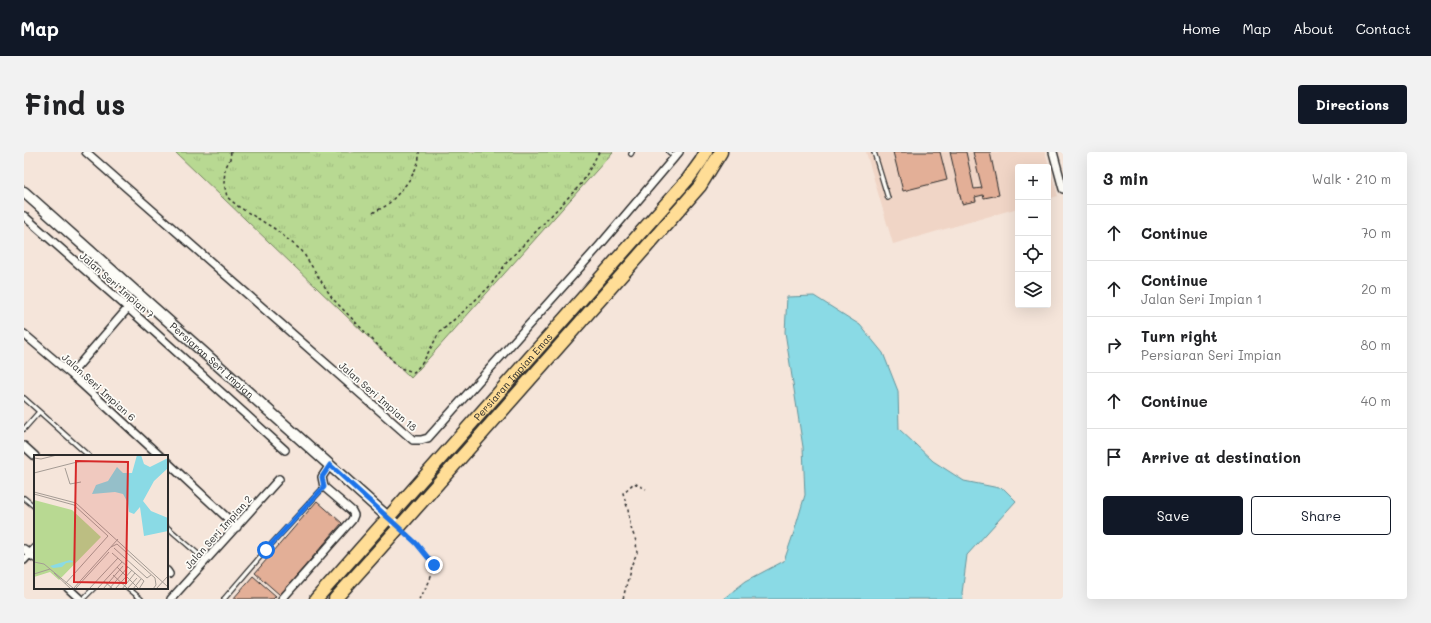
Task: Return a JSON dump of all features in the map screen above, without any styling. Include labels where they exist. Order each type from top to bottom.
[{"type":"main road","name":"Persiaran Impian Emas","points":[[316,599],[688,179],[706,152]]},
{"type":"main road","name":"Persiaran Impian Emas","points":[[335,599],[400,528],[449,470],[700,186],[721,152]]},
{"type":"street","name":"Jalan Seri Impian 18","points":[[86,152],[413,440],[428,438],[600,245],[675,154]]},
{"type":"street","points":[[1053,152],[1063,189]]},
{"type":"street","name":"Persiaran Seri Impian","points":[[24,192],[400,528]]},
{"type":"street","name":"Jalan Seri Impian 7","points":[[24,216],[285,450]]},
{"type":"street","points":[[71,374],[128,308]]},
{"type":"street","name":"Jalan Seri Impian 6","points":[[24,334],[71,374],[159,455]]},
{"type":"street","points":[[24,446],[34,455]]},
{"type":"street","points":[[168,463],[237,527]]},
{"type":"street","points":[[282,599],[352,520],[354,515],[352,511],[324,487],[322,477],[330,465]]},
{"type":"street","name":"Jalan Seri Impian 2","points":[[171,599],[280,478]]},
{"type":"street","points":[[24,549],[32,556],[24,560]]},
{"type":"street","points":[[69,589],[80,599]]},
{"type":"lane","points":[[874,152],[888,198]]},
{"type":"lane","points":[[24,398],[88,455]]},
{"type":"lane","points":[[24,429],[39,412]]},
{"type":"lane","points":[[224,599],[324,487]]},
{"type":"lane","points":[[24,498],[34,506]]},
{"type":"lane","points":[[168,528],[206,561]]},
{"type":"lane","points":[[83,599],[93,589]]},
{"type":"lane","points":[[129,589],[141,599]]},
{"type":"path","points":[[230,152],[230,158],[225,169],[224,183],[227,198],[275,229],[302,251],[332,298],[400,368],[414,372],[423,362],[439,333],[490,286],[507,262],[582,183],[599,152]]},
{"type":"path","points":[[373,213],[386,205],[407,182],[416,170],[421,152]]},
{"type":"path","points":[[623,599],[631,566],[637,553],[636,541],[631,528],[623,493],[634,483],[646,489]]},
{"type":"path","points":[[400,528],[416,543],[434,565],[425,591],[418,599]]},
{"type":"shaded area","points":[[866,152],[1045,152],[1049,164],[1015,164],[1015,209],[893,244]]},
{"type":"shaded area","points":[[1051,172],[1058,196],[1051,198]]},
{"type":"green space","points":[[175,152],[613,152],[411,378]]},
{"type":"water","points":[[814,296],[860,325],[883,353],[898,391],[899,429],[933,461],[964,481],[1004,489],[1016,501],[967,555],[962,593],[963,599],[723,599],[746,581],[784,561],[794,532],[805,495],[803,447],[785,332],[787,297]]},
{"type":"building","points":[[893,152],[940,152],[947,180],[903,191]]},
{"type":"building","points":[[950,152],[966,152],[974,189],[982,188],[973,152],[990,152],[999,195],[984,198],[983,195],[975,197],[976,201],[962,204]]},
{"type":"building","points":[[317,501],[342,523],[280,595],[255,573]]},
{"type":"building","points":[[253,576],[276,596],[273,599],[233,599]]},
{"type":"route","points":[[266,550],[324,487],[322,477],[330,465],[416,543],[434,565]]}]
